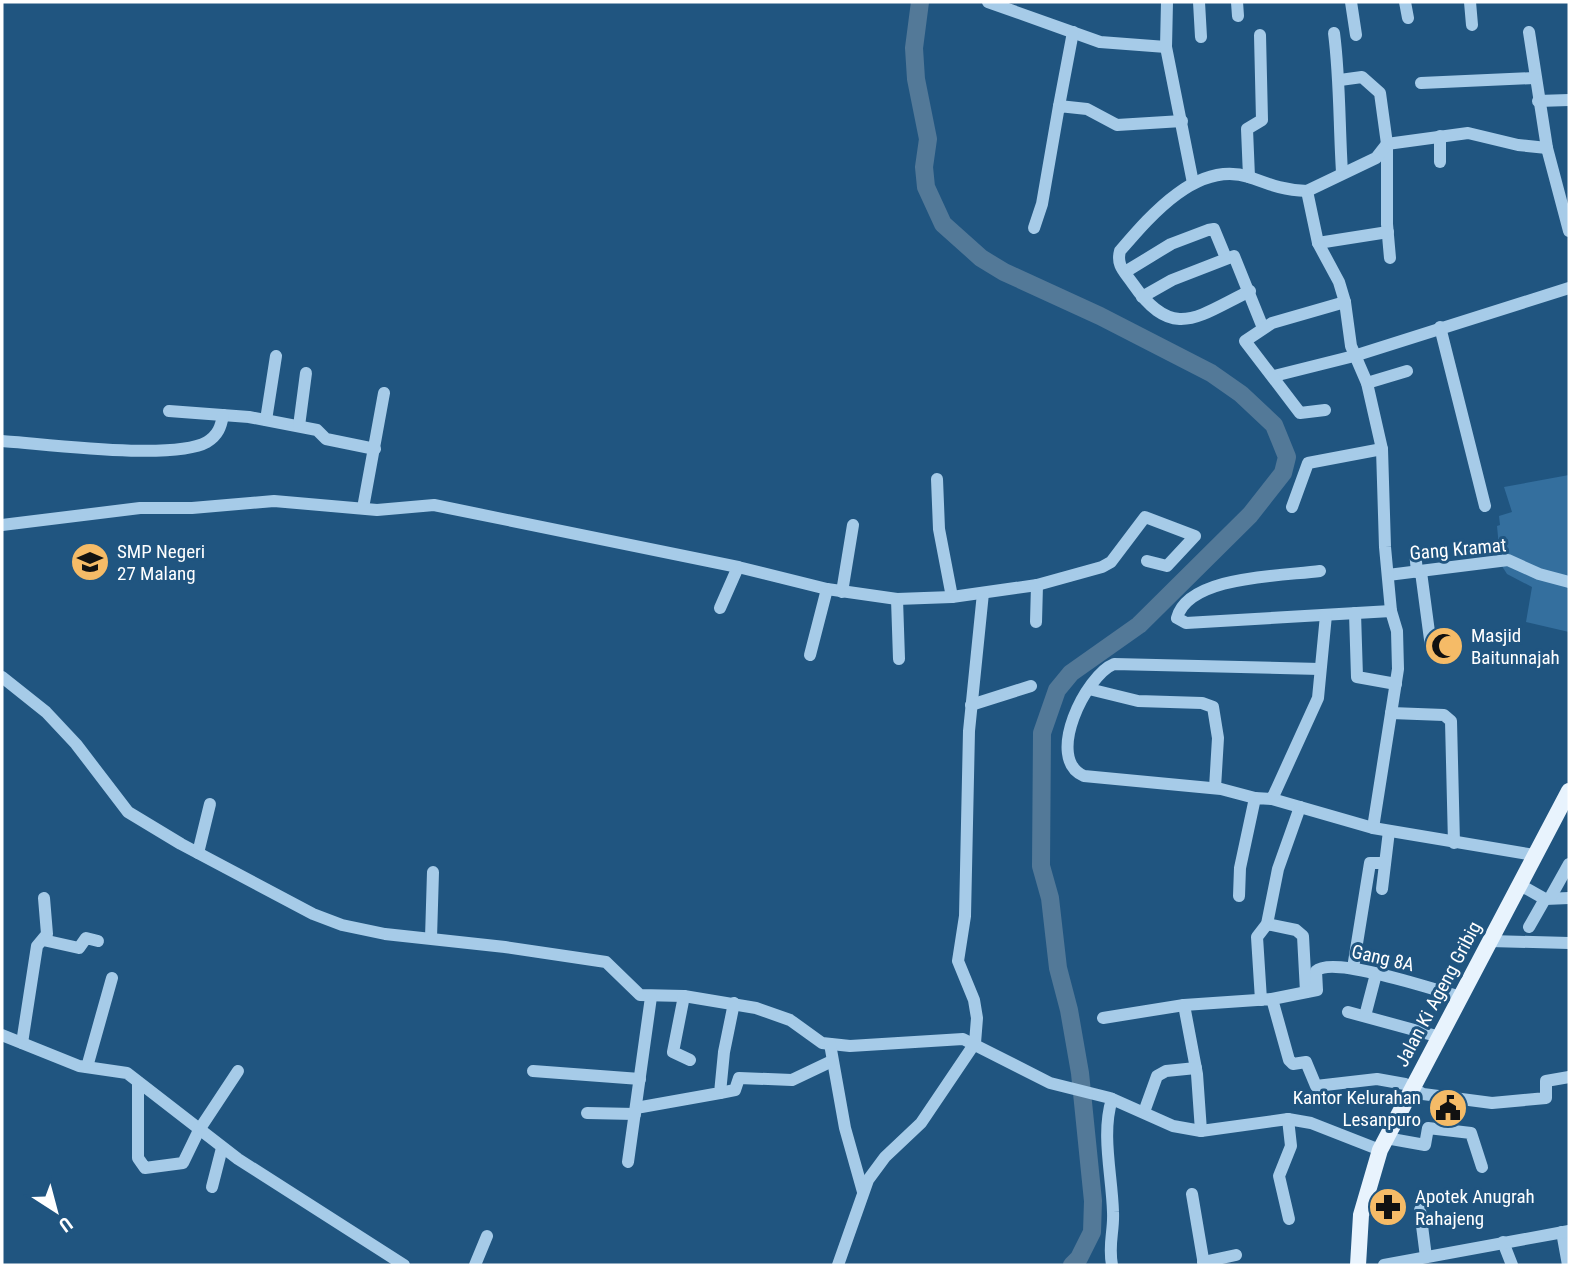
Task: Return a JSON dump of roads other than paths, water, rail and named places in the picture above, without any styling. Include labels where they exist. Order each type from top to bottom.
[{"type":"main road","name":"Jalan Ki Ageng Gribig","points":[[1358,1265],[1361,1215],[1383,1144],[1569,791]]},
{"type":"street","points":[[988,2],[1100,42],[1166,47]]},
{"type":"street","points":[[1167,2],[1166,47],[1193,183]]},
{"type":"street","points":[[1199,2],[1201,37]]},
{"type":"street","points":[[1237,2],[1238,16]]},
{"type":"street","points":[[1351,2],[1356,35]]},
{"type":"street","points":[[1405,2],[1408,18]]},
{"type":"street","points":[[1470,2],[1472,25]]},
{"type":"street","points":[[1034,228],[1042,204],[1073,32]]},
{"type":"street","points":[[1529,32],[1534,78],[1547,148],[1569,231]]},
{"type":"street","points":[[1334,33],[1340,80],[1338,116],[1342,172]]},
{"type":"street","points":[[1249,177],[1247,129],[1262,120],[1260,35]]},
{"type":"street","points":[[1340,80],[1362,77],[1378,90],[1387,144],[1390,258]]},
{"type":"street","points":[[1421,83],[1534,78]]},
{"type":"street","points":[[1538,101],[1569,100]]},
{"type":"street","points":[[1059,106],[1087,110],[1117,125],[1182,121]]},
{"type":"street","points":[[1250,291],[1185,321],[1165,316],[1142,297],[1118,260],[1120,251],[1166,204],[1193,183],[1227,176],[1249,177],[1268,186],[1307,191],[1376,158],[1387,144],[1468,133],[1518,145],[1547,148]]},
{"type":"street","points":[[1440,136],[1440,162]]},
{"type":"street","points":[[1307,191],[1318,243],[1339,282],[1345,302],[1354,356],[1367,383],[1382,449],[1388,575],[1391,611],[1397,632],[1396,684],[1373,828]]},
{"type":"street","points":[[1125,272],[1171,243],[1214,229],[1226,257]]},
{"type":"street","points":[[1318,243],[1388,232]]},
{"type":"street","points":[[1142,297],[1172,280],[1230,256],[1237,260],[1263,328]]},
{"type":"street","points":[[1274,376],[1354,356],[1569,288]]},
{"type":"street","points":[[1325,410],[1300,413],[1274,376],[1245,344],[1248,338],[1263,328],[1286,318],[1345,302]]},
{"type":"street","points":[[1440,327],[1485,506]]},
{"type":"street","points":[[266,420],[276,356]]},
{"type":"street","points":[[1367,383],[1407,371]]},
{"type":"street","points":[[299,426],[306,373]]},
{"type":"street","points":[[362,508],[384,393]]},
{"type":"street","points":[[169,411],[223,415],[299,426],[317,430],[326,439],[375,449]]},
{"type":"street","points":[[2,441],[152,451],[181,450],[208,442],[218,433],[223,415]]},
{"type":"street","points":[[1292,507],[1308,463],[1382,449]]},
{"type":"street","points":[[937,479],[939,529],[952,597]]},
{"type":"street","points":[[2,524],[140,508],[192,508],[274,501],[362,508],[452,507],[738,567],[827,589],[897,599],[952,597],[1037,585],[1111,562],[1145,517],[1195,536],[1167,566],[1147,561]]},
{"type":"street","points":[[842,592],[853,525]]},
{"type":"street","points":[[1415,551],[1431,647]]},
{"type":"street","name":"Gang Kramat","points":[[1388,575],[1508,560],[1539,574],[1569,582]]},
{"type":"street","points":[[720,608],[738,567]]},
{"type":"street","points":[[1320,571],[1214,585],[1184,604],[1177,618],[1186,623],[1391,611]]},
{"type":"street","points":[[1036,622],[1037,585]]},
{"type":"street","points":[[810,655],[827,589]]},
{"type":"street","points":[[838,1265],[863,1192],[877,1165],[921,1123],[980,1046],[974,1000],[958,961],[965,916],[971,705],[984,593]]},
{"type":"street","points":[[897,599],[899,659]]},
{"type":"street","points":[[1355,613],[1357,677],[1396,684]]},
{"type":"street","points":[[1272,799],[1312,714],[1326,615]]},
{"type":"street","points":[[1320,669],[1114,664],[1103,668],[1089,689],[1067,733],[1066,747],[1077,773],[1176,787],[1215,788],[1255,798],[1272,799],[1373,828],[1534,855]]},
{"type":"street","points":[[2,677],[46,712],[128,812],[198,853],[325,919],[385,934],[606,962],[634,992],[650,997],[684,996],[734,1003],[790,1020],[817,1041],[830,1044],[850,1046],[959,1038],[980,1046],[1050,1083],[1111,1098],[1173,1126],[1201,1131],[1288,1119],[1383,1144],[1425,1145],[1427,1128],[1471,1133],[1482,1167]]},
{"type":"street","points":[[971,705],[1031,686]]},
{"type":"street","points":[[1089,689],[1138,701],[1202,703],[1213,707],[1218,738],[1215,788]]},
{"type":"street","points":[[1391,713],[1444,715],[1451,721],[1454,843]]},
{"type":"street","points":[[1239,896],[1241,863],[1255,798]]},
{"type":"street","points":[[198,853],[210,804]]},
{"type":"street","points":[[1300,807],[1278,869],[1266,925],[1257,937],[1266,999],[1291,1063],[1307,1063],[1314,1085],[1377,1079],[1423,1094],[1492,1103],[1546,1098],[1546,1081],[1569,1077]]},
{"type":"street","points":[[1382,889],[1389,831]]},
{"type":"street","points":[[1353,968],[1370,863],[1385,863]]},
{"type":"street","points":[[1529,927],[1569,864]]},
{"type":"street","points":[[431,939],[433,872]]},
{"type":"street","points":[[1520,885],[1548,898],[1569,898]]},
{"type":"street","points":[[22,1043],[37,946],[43,940],[47,928],[44,898]]},
{"type":"street","points":[[1103,1018],[1184,1005],[1266,999],[1312,991],[1303,936],[1296,930],[1266,925]]},
{"type":"street","points":[[43,940],[79,948],[85,939],[98,941]]},
{"type":"street","points":[[1490,941],[1569,946]]},
{"type":"street","name":"Gang 8A","points":[[1312,991],[1317,969],[1353,968],[1461,997]]},
{"type":"street","points":[[1365,1016],[1376,974]]},
{"type":"street","points":[[87,1067],[112,978]]},
{"type":"street","points":[[684,996],[673,1052],[690,1060]]},
{"type":"street","points":[[628,1162],[650,997]]},
{"type":"street","points":[[720,1093],[724,1052],[734,1003]]},
{"type":"street","points":[[1184,1005],[1196,1068],[1201,1131]]},
{"type":"street","points":[[1348,1012],[1440,1037]]},
{"type":"street","points":[[2,1035],[53,1057],[87,1067],[121,1070],[222,1147],[404,1265]]},
{"type":"street","points":[[830,1044],[845,1128],[863,1192]]},
{"type":"street","points":[[587,1113],[635,1111],[735,1090],[739,1078],[792,1080],[832,1060]]},
{"type":"street","points":[[1144,1112],[1157,1076],[1166,1071],[1196,1068]]},
{"type":"street","points":[[138,1082],[138,1158],[141,1165],[153,1168],[183,1163],[199,1130],[238,1071]]},
{"type":"street","points":[[533,1071],[639,1079]]},
{"type":"street","points":[[1111,1098],[1107,1116],[1113,1211],[1109,1235],[1112,1265]]},
{"type":"street","points":[[1288,1119],[1291,1146],[1279,1176],[1289,1219]]},
{"type":"street","points":[[212,1187],[222,1147]]},
{"type":"street","points":[[1192,1194],[1203,1264],[1236,1255]]},
{"type":"street","points":[[1420,1210],[1426,1257]]},
{"type":"street","points":[[1384,1265],[1407,1263],[1426,1257],[1566,1232],[1568,1265]]},
{"type":"street","points":[[475,1265],[487,1236]]},
{"type":"street","points":[[1503,1242],[1512,1265]]},
{"type":"waterway","points":[[920,2],[914,48],[916,79],[928,139],[924,167],[926,187],[943,224],[981,258],[1004,272],[1100,316],[1211,373],[1241,394],[1274,425],[1287,457],[1283,473],[1250,515],[1139,625],[1071,673],[1057,690],[1042,733],[1041,866],[1050,898],[1058,968],[1069,1010],[1080,1073],[1093,1201],[1092,1232],[1079,1258],[1072,1265]]},
{"type":"place","name":"SMP Negeri 27 Malang","points":[[90,562]]},
{"type":"place","name":"Masjid Baitunnajah","points":[[1444,646]]},
{"type":"place","name":"Kantor Kelurahan Lesanpuro","points":[[1448,1108]]},
{"type":"place","name":"Apotek Anugrah Rahajeng","points":[[1388,1207]]}]
